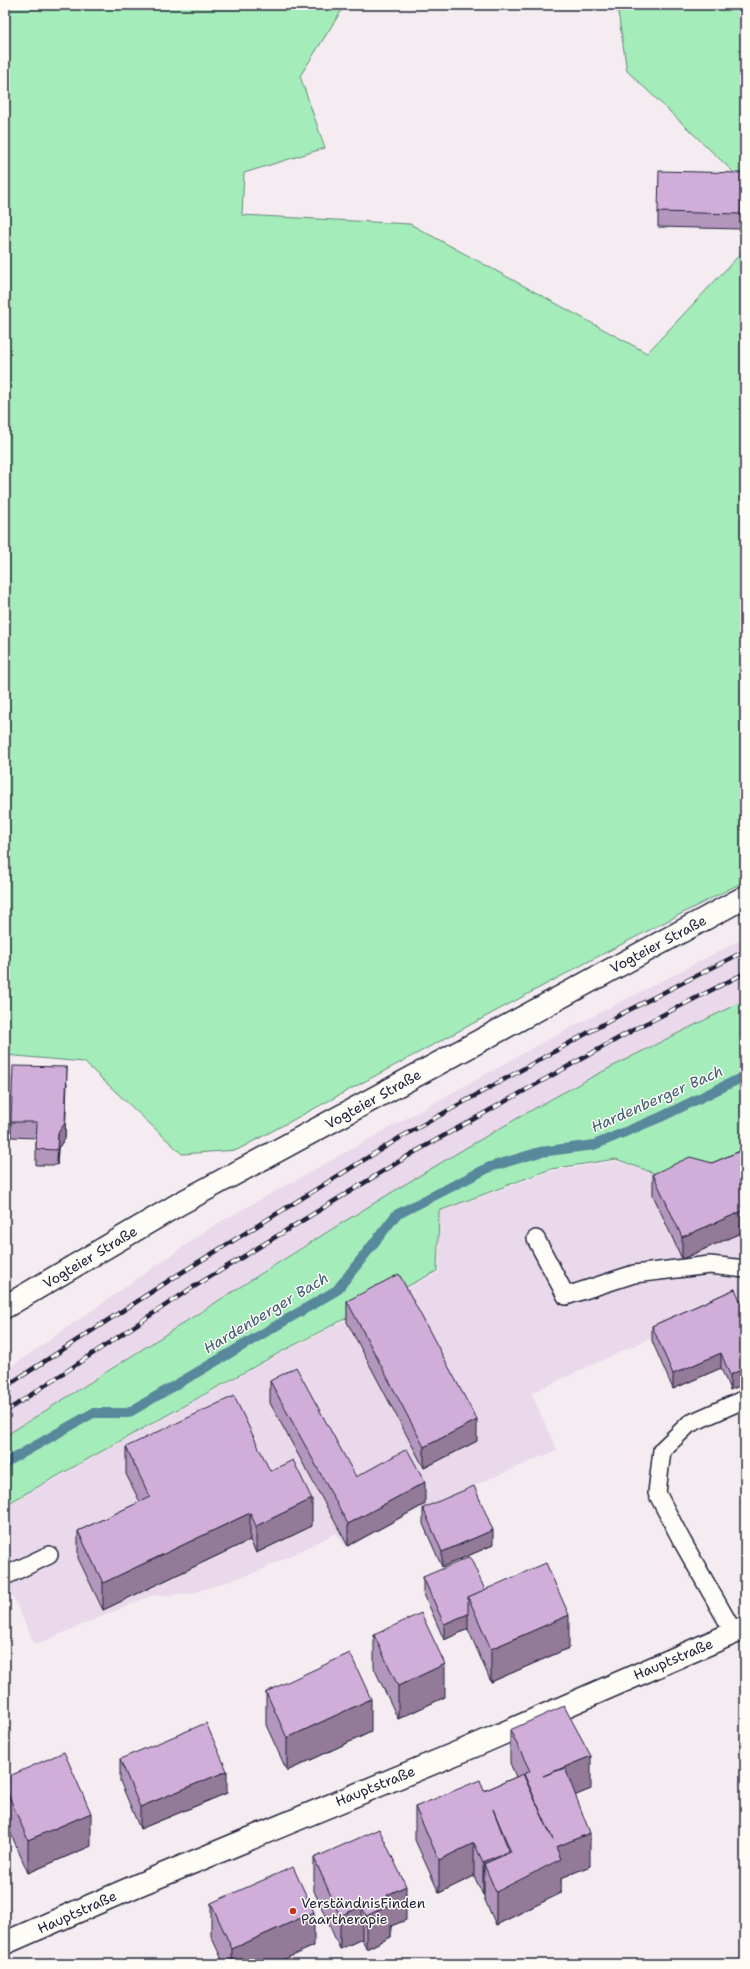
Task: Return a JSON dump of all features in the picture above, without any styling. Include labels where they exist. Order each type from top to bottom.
[{"type":"main road","name":"Vogteier Straße","points":[[5,1307],[179,1204],[745,897]]},
{"type":"main road","name":"Hauptstraße","points":[[5,1943],[145,1882],[474,1746],[739,1631]]},
{"type":"lane","points":[[536,1239],[566,1296],[634,1274],[710,1265],[745,1269]]},
{"type":"lane","points":[[739,1631],[657,1493],[662,1450],[689,1424],[745,1399]]},
{"type":"lane","points":[[5,1576],[49,1555]]},
{"type":"shaded area","points":[[745,938],[745,1000],[575,1086],[529,1111],[292,1253],[5,1436],[5,1371],[213,1226],[549,1039]]},
{"type":"shaded area","points":[[616,1161],[666,1178],[745,1164],[745,1317],[738,1301],[642,1342],[531,1393],[557,1450],[426,1506],[346,1548],[336,1533],[259,1571],[193,1593],[150,1596],[35,1645],[5,1579],[5,1506],[280,1354],[439,1272],[439,1212],[552,1171]]},
{"type":"green space","points":[[5,5],[345,5],[300,76],[325,148],[244,173],[242,215],[410,224],[647,353],[745,249],[745,881],[595,958],[237,1150],[182,1154],[84,1062],[5,1055]]},
{"type":"green space","points":[[617,5],[745,5],[745,183],[627,71]]},
{"type":"green space","points":[[745,1000],[745,1162],[664,1177],[616,1159],[551,1169],[439,1211],[437,1271],[279,1353],[5,1505],[5,1436],[331,1229],[463,1149],[583,1082]]},
{"type":"building","points":[[659,171],[742,173],[741,214],[658,212]]},
{"type":"building","points":[[13,1066],[67,1067],[65,1123],[58,1133],[57,1150],[36,1149],[37,1122],[11,1122]]},
{"type":"building","points":[[5,1077],[10,1077],[5,1122]]},
{"type":"building","points":[[745,1149],[745,1210],[682,1237],[653,1174],[690,1157],[712,1163]]},
{"type":"building","points":[[399,1274],[477,1420],[424,1447],[347,1301]]},
{"type":"building","points":[[735,1289],[745,1311],[745,1368],[730,1375],[721,1353],[673,1374],[652,1326]]},
{"type":"building","points":[[296,1367],[356,1477],[407,1449],[425,1482],[348,1524],[270,1381]]},
{"type":"building","points":[[234,1396],[270,1471],[293,1460],[312,1499],[256,1526],[250,1513],[103,1583],[78,1531],[150,1497],[126,1447]]},
{"type":"building","points":[[474,1486],[493,1530],[442,1552],[423,1508]]},
{"type":"building","points":[[470,1557],[485,1590],[468,1597],[468,1614],[444,1624],[423,1577]]},
{"type":"building","points":[[546,1563],[569,1615],[491,1649],[468,1597]]},
{"type":"building","points":[[421,1613],[445,1664],[398,1686],[374,1635]]},
{"type":"building","points":[[350,1653],[371,1699],[287,1738],[266,1692]]},
{"type":"building","points":[[564,1706],[591,1756],[543,1776],[565,1768],[590,1833],[556,1847],[561,1859],[496,1892],[484,1864],[511,1852],[493,1809],[509,1851],[483,1862],[474,1843],[439,1860],[415,1807],[480,1780],[484,1791],[523,1774],[553,1840],[524,1774],[530,1771],[510,1730]]},
{"type":"building","points":[[206,1723],[227,1771],[140,1807],[120,1759]]},
{"type":"building","points":[[64,1752],[91,1813],[28,1840],[5,1787],[5,1778]]},
{"type":"building","points":[[379,1829],[406,1886],[387,1895],[391,1904],[366,1916],[362,1906],[340,1916],[314,1858]]},
{"type":"building","points":[[293,1867],[314,1912],[232,1949],[211,1903]]},
{"type":"waterway","name":"Hardenberger Bach","points":[[5,1463],[93,1413],[128,1413],[337,1290],[396,1215],[490,1167],[540,1152],[594,1145],[661,1117],[745,1076]]},
{"type":"railway","points":[[5,1387],[176,1276],[401,1137],[625,1012],[745,951]]},
{"type":"railway","points":[[5,1412],[187,1291],[413,1153],[635,1029],[745,973]]},
{"type":"place","name":"VerständnisFinden Paartherapie","points":[[293,1911]]}]
